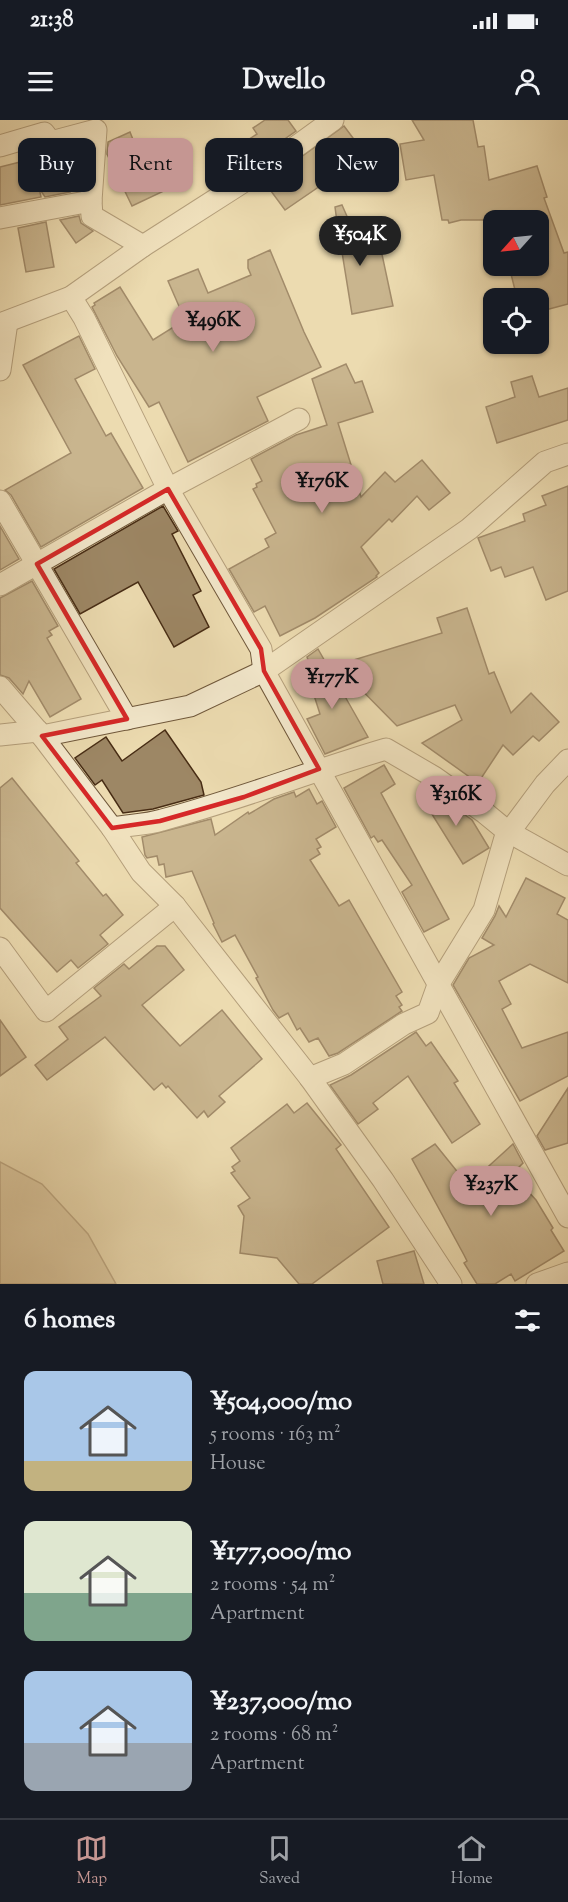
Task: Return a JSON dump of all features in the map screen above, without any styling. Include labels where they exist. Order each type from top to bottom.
[{"type":"street","points":[[0,370],[4,323],[71,297],[143,246],[279,159],[333,120]]},
{"type":"street","points":[[0,146],[44,133],[51,142],[96,130],[92,216],[143,246]]},
{"type":"street","points":[[0,218],[91,201]]},
{"type":"street","points":[[71,297],[84,318],[168,489],[261,648],[264,671],[568,1218]]},
{"type":"street","points":[[0,585],[168,489],[298,419]]},
{"type":"street","points":[[0,735],[40,733],[190,706],[264,671],[469,529],[545,462],[568,454]]},
{"type":"street","points":[[0,501],[127,719]]},
{"type":"street","points":[[0,687],[40,733],[112,828],[141,872],[175,906],[310,1078],[383,1180],[451,1284]]},
{"type":"street","points":[[112,828],[160,821],[244,797],[319,769],[386,749],[434,777],[507,831],[568,865]]},
{"type":"street","points":[[310,1078],[344,1064],[405,1024],[428,1012],[438,985],[484,909],[507,831],[513,827],[545,784],[568,760]]},
{"type":"street","points":[[0,948],[46,1011],[175,906]]},
{"type":"street","points":[[537,1284],[568,1273]]},
{"type":"highlighted area","points":[[168,489],[261,649],[264,671],[319,769],[244,797],[160,821],[112,828],[42,736],[127,719],[37,564]]},
{"type":"shaded area","points":[[0,1162],[42,1184],[88,1234],[116,1284],[0,1284]]},
{"type":"building","points":[[265,120],[288,120],[296,131],[286,138],[251,138],[257,134],[253,128]]},
{"type":"building","points":[[412,120],[473,120],[478,147],[484,146],[489,180],[537,166],[547,197],[544,198],[548,210],[483,210],[483,220],[461,220],[449,223],[448,220],[442,220],[434,175],[406,180],[400,144],[424,140]]},
{"type":"building","points":[[344,126],[353,138],[327,138]]},
{"type":"building","points":[[130,132],[132,138],[117,138]]},
{"type":"building","points":[[315,147],[315,189],[285,210],[272,192],[303,192],[303,156]]},
{"type":"building","points":[[18,162],[18,192],[40,192],[41,197],[0,205],[0,167]]},
{"type":"building","points":[[42,192],[70,192],[45,197]]},
{"type":"building","points":[[125,192],[162,192],[132,206]]},
{"type":"building","points":[[342,205],[361,248],[380,245],[393,306],[352,314],[341,246],[332,250],[322,228],[337,222],[335,207]]},
{"type":"building","points":[[549,212],[564,253],[568,252],[568,304],[549,309],[549,288],[514,288],[512,276],[549,276]]},
{"type":"building","points":[[79,216],[81,223],[93,231],[76,243],[60,220]]},
{"type":"building","points":[[46,222],[54,267],[26,272],[18,228]]},
{"type":"building","points":[[270,250],[321,367],[257,397],[268,421],[188,462],[159,402],[149,407],[117,356],[92,307],[94,303],[120,287],[153,340],[185,320],[168,281],[198,269],[208,293],[251,275],[248,260]]},
{"type":"building","points":[[79,336],[95,369],[75,379],[106,436],[111,433],[143,488],[41,547],[11,495],[5,490],[71,453],[23,365]]},
{"type":"building","points":[[346,364],[355,383],[362,381],[373,412],[338,423],[361,497],[385,472],[395,482],[422,460],[450,493],[429,510],[417,496],[392,522],[389,519],[361,547],[379,573],[377,577],[315,618],[280,636],[265,606],[254,612],[229,569],[269,547],[265,539],[276,533],[253,489],[262,481],[251,459],[296,435],[327,425],[312,379]]},
{"type":"building","points":[[532,376],[539,397],[568,388],[568,420],[497,443],[486,407],[515,397],[511,382]]},
{"type":"building","points":[[568,486],[568,591],[546,600],[533,567],[505,577],[501,567],[491,571],[478,538],[525,521],[523,514],[546,505],[542,496]]},
{"type":"building","points":[[163,506],[178,531],[172,534],[201,591],[193,595],[209,627],[174,647],[138,582],[80,614],[54,569]]},
{"type":"building","points":[[0,526],[19,559],[0,570]]},
{"type":"building","points":[[32,581],[58,626],[49,631],[52,635],[47,638],[81,699],[50,717],[29,681],[23,694],[9,678],[0,675],[0,598]]},
{"type":"building","points":[[467,608],[489,674],[494,672],[511,713],[531,693],[559,722],[539,741],[533,736],[513,755],[503,745],[478,783],[422,743],[462,720],[455,705],[397,726],[337,665],[442,633],[437,618]]},
{"type":"building","points":[[318,649],[368,737],[325,754],[307,719],[320,714],[312,689],[318,687],[307,657]]},
{"type":"building","points":[[165,730],[201,782],[204,795],[153,809],[123,813],[102,780],[95,785],[75,758],[106,737],[122,761]]},
{"type":"building","points":[[384,765],[395,784],[381,793],[449,919],[424,932],[402,892],[412,885],[382,840],[378,842],[374,836],[371,838],[344,788]]},
{"type":"building","points":[[12,778],[79,861],[76,863],[103,896],[106,894],[123,915],[100,935],[108,944],[78,968],[71,960],[57,972],[0,908],[0,788]]},
{"type":"building","points":[[309,789],[317,804],[322,801],[336,827],[316,839],[321,847],[317,849],[320,854],[310,860],[339,906],[349,900],[402,992],[396,996],[402,1005],[399,1007],[402,1011],[338,1053],[329,1056],[318,1038],[309,1042],[300,1028],[297,1030],[288,1013],[279,1018],[235,935],[222,942],[192,871],[166,877],[164,864],[159,865],[157,856],[147,858],[145,855],[142,837],[211,819],[215,835],[248,812],[249,814],[274,799],[294,792],[296,797]]},
{"type":"building","points":[[429,789],[472,820],[489,848],[463,864],[420,795]]},
{"type":"building","points":[[526,878],[565,898],[557,914],[568,920],[568,983],[530,964],[499,981],[511,1004],[502,1009],[522,1048],[568,1032],[568,1076],[520,1101],[453,985],[469,958],[494,945],[482,938],[499,906],[506,917]]},
{"type":"building","points":[[157,946],[165,946],[184,970],[142,1005],[180,1046],[222,1010],[262,1059],[219,1096],[225,1102],[208,1117],[204,1111],[197,1118],[168,1086],[166,1088],[162,1083],[154,1090],[105,1037],[47,1080],[35,1065],[68,1039],[59,1027],[101,996],[94,988],[124,964],[129,969]]},
{"type":"building","points":[[0,1020],[26,1057],[0,1076]]},
{"type":"building","points":[[416,1032],[426,1046],[431,1042],[458,1081],[454,1083],[480,1124],[452,1143],[408,1076],[373,1103],[378,1109],[358,1124],[330,1085],[351,1075]]},
{"type":"building","points":[[568,1088],[568,1143],[545,1150],[537,1136]]},
{"type":"building","points":[[307,1103],[341,1145],[336,1149],[389,1227],[312,1284],[299,1284],[277,1258],[240,1253],[244,1216],[238,1206],[250,1198],[231,1173],[235,1171],[232,1167],[240,1161],[231,1148],[287,1104],[294,1113]]},
{"type":"building","points":[[435,1144],[468,1185],[513,1144],[523,1163],[512,1174],[536,1200],[564,1251],[515,1281],[511,1274],[495,1284],[477,1284],[464,1263],[467,1261],[464,1255],[412,1159]]},
{"type":"building","points":[[414,1251],[424,1284],[383,1284],[377,1261]]}]
